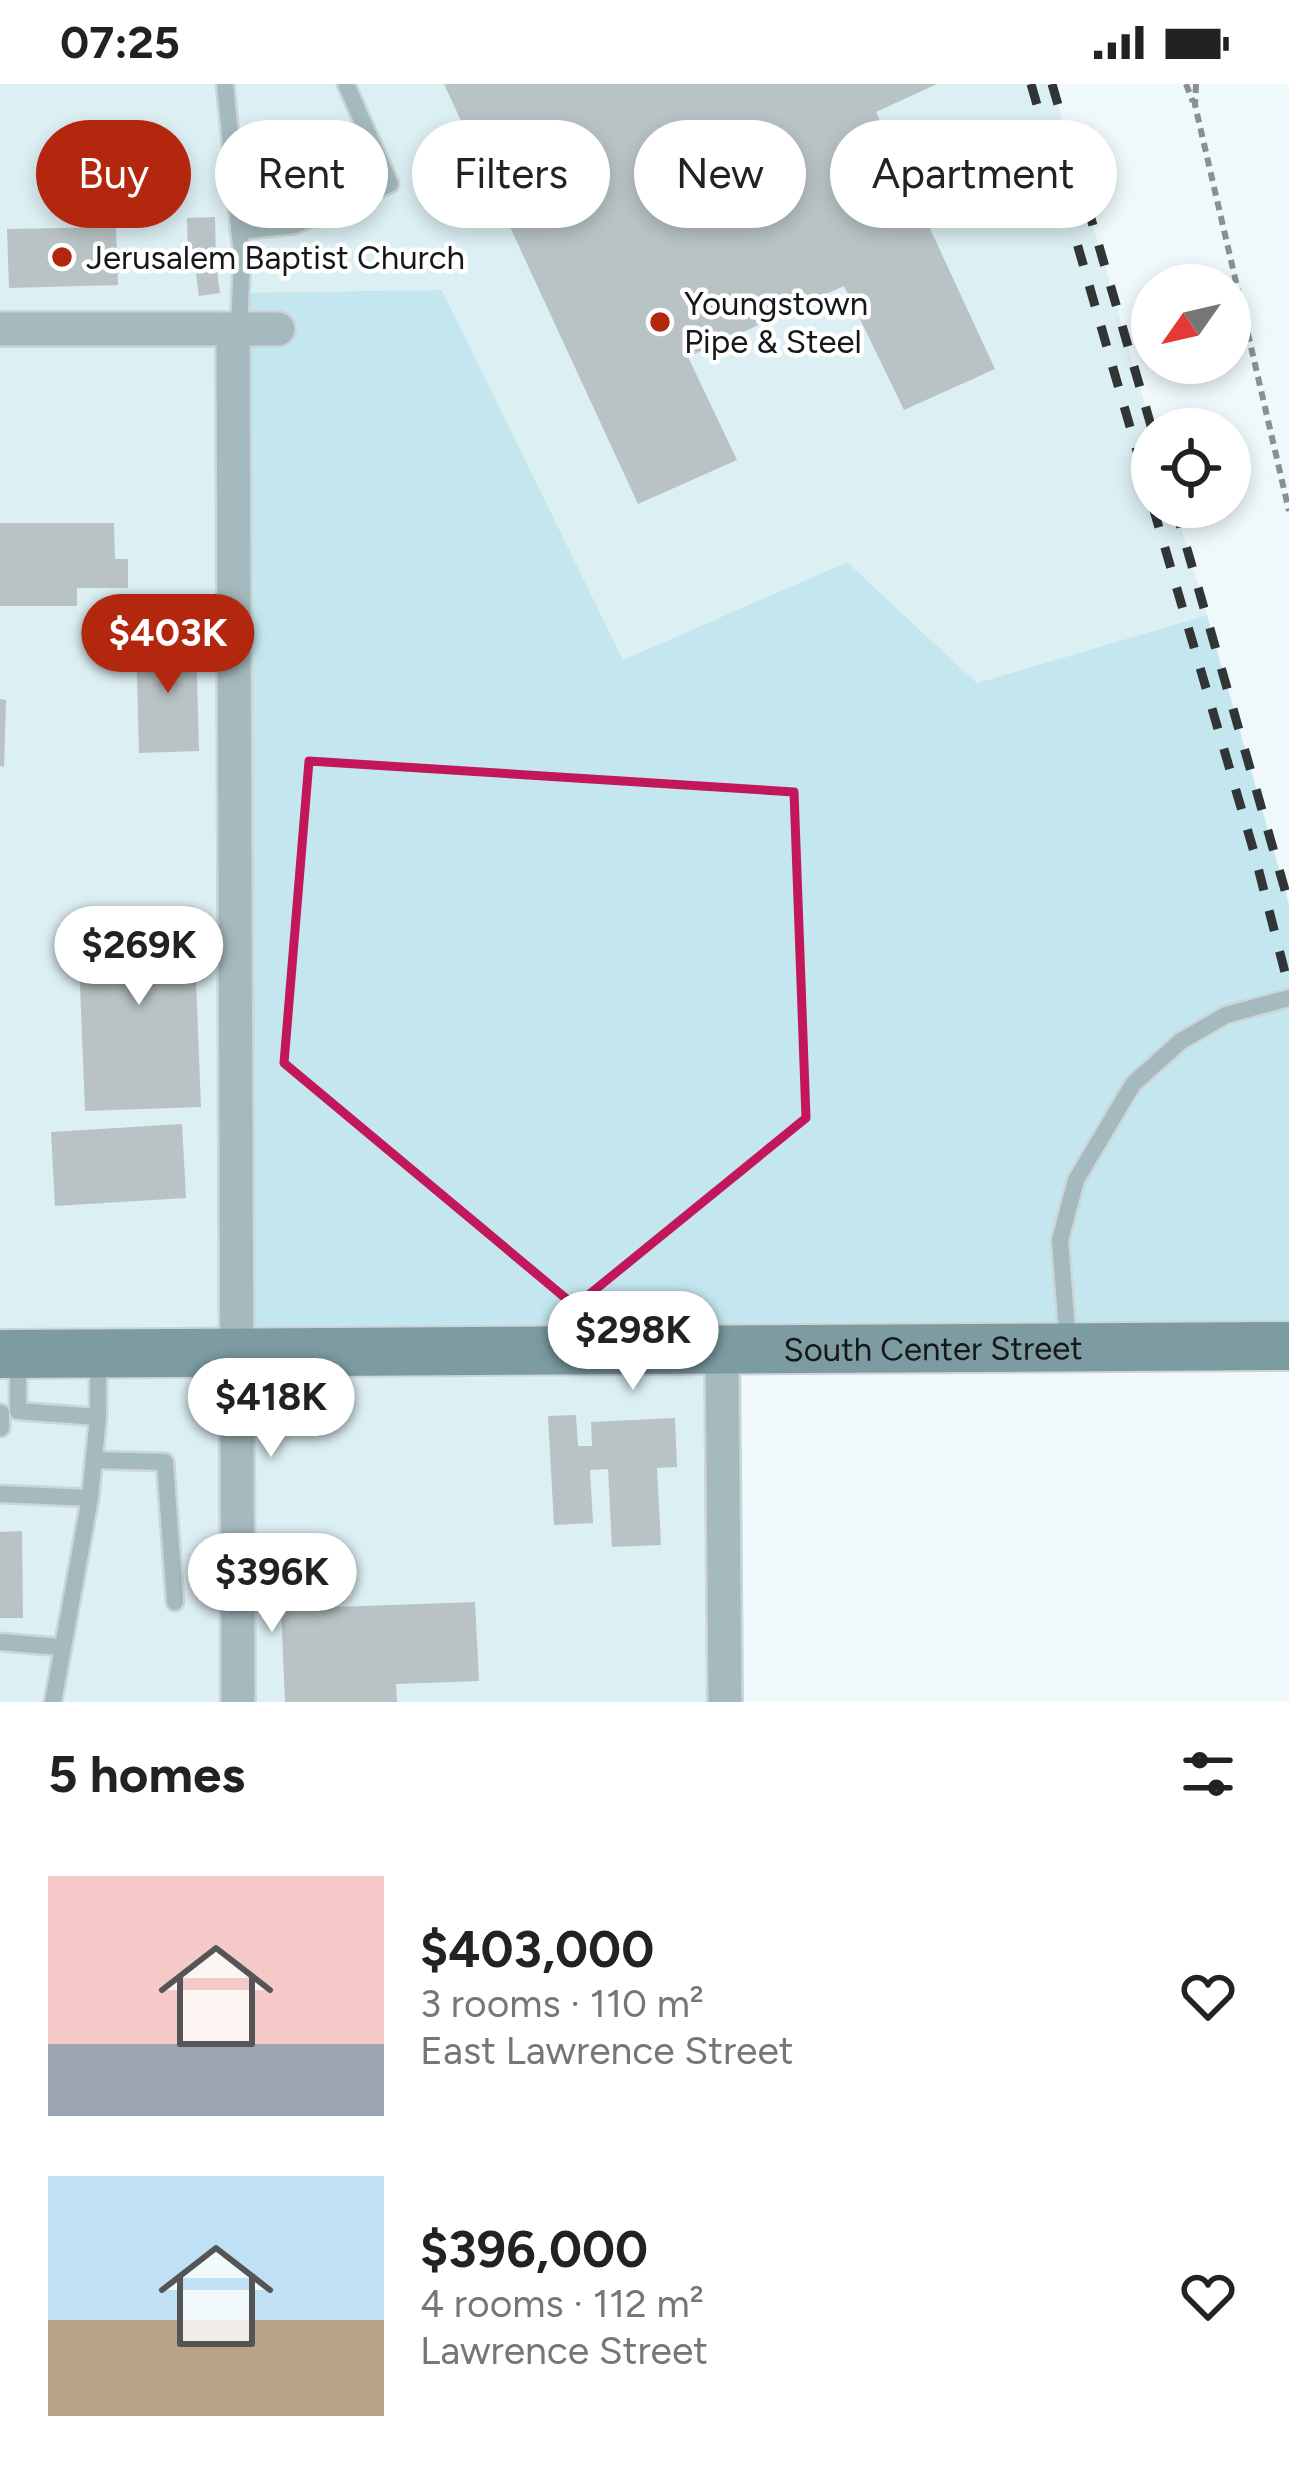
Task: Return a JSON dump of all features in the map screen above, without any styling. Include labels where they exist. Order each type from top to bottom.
[{"type":"main road","name":"South Center Street","points":[[9,1354],[1278,1345]]},
{"type":"street","points":[[0,329],[278,328]]},
{"type":"street","points":[[236,329],[238,1702]]},
{"type":"street","points":[[722,1350],[725,1702]]},
{"type":"lane","points":[[225,84],[239,231],[236,329]]},
{"type":"lane","points":[[239,231],[295,225],[391,184],[346,84]]},
{"type":"lane","points":[[1068,1346],[1060,1240],[1076,1180],[1133,1084],[1180,1041],[1226,1015],[1289,998]]},
{"type":"lane","points":[[53,1702],[90,1498],[98,1353]]},
{"type":"lane","points":[[1,1428],[9,1354]]},
{"type":"lane","points":[[6,1412],[42,1420],[98,1417]]},
{"type":"lane","points":[[94,1460],[165,1462],[175,1602]]},
{"type":"lane","points":[[2,1472],[1,1494],[90,1498]]},
{"type":"lane","points":[[38,1496],[39,1473]]},
{"type":"lane","points":[[0,1642],[60,1647]]},
{"type":"path","points":[[1186,84],[1195,105],[1289,511]]},
{"type":"path","points":[[1195,105],[1196,84]]},
{"type":"highlighted area","points":[[309,761],[794,792],[806,1118],[575,1306],[284,1063]]},
{"type":"shaded area","points":[[0,84],[1052,84],[1062,120],[830,120],[830,228],[1094,228],[1131,357],[1131,384],[1139,384],[1146,408],[1131,408],[1131,528],[1181,528],[1207,615],[977,683],[847,562],[623,661],[442,290],[722,1350],[725,1702],[0,1702]]},
{"type":"shaded area","points":[[442,290],[623,660],[847,562],[977,683],[1207,615],[1289,904],[1289,1346],[236,1352],[240,293]]},
{"type":"building","name":"Youngstown Pipe & Steel","points":[[444,84],[937,84],[876,112],[880,120],[830,120],[830,228],[930,228],[995,369],[904,410],[844,286],[688,357],[737,460],[638,504],[511,228],[610,228],[610,120],[461,120]]},
{"type":"building","points":[[215,217],[216,261],[188,262],[191,218]]},
{"type":"building","name":"Jerusalem Baptist Church","points":[[116,228],[118,285],[9,288],[7,229]]},
{"type":"building","points":[[216,263],[220,293],[199,296],[195,266]]},
{"type":"building","points":[[0,523],[114,523],[115,559],[128,559],[128,588],[77,588],[77,606],[0,606]]},
{"type":"building","points":[[196,638],[199,751],[139,753],[136,640]]},
{"type":"building","points":[[0,699],[6,700],[4,767],[0,766]]},
{"type":"building","points":[[193,906],[201,1107],[85,1111],[77,910]]},
{"type":"building","points":[[182,1124],[186,1198],[55,1206],[51,1132]]},
{"type":"building","points":[[576,1415],[578,1446],[592,1446],[591,1422],[675,1418],[677,1467],[657,1468],[661,1545],[612,1547],[608,1469],[590,1470],[593,1523],[554,1525],[548,1416]]},
{"type":"building","points":[[22,1531],[23,1618],[0,1618],[0,1532]]},
{"type":"building","points":[[475,1602],[479,1681],[396,1684],[397,1702],[285,1702],[281,1609]]},
{"type":"railway","points":[[1031,84],[1131,430]]},
{"type":"railway","points":[[1052,84],[1146,408]]},
{"type":"railway","points":[[1159,528],[1289,988]]},
{"type":"railway","points":[[1181,528],[1289,904]]},
{"type":"place","name":"Jerusalem Baptist Church","points":[[62,257]]},
{"type":"place","name":"Youngstown Pipe & Steel","points":[[660,322]]}]
